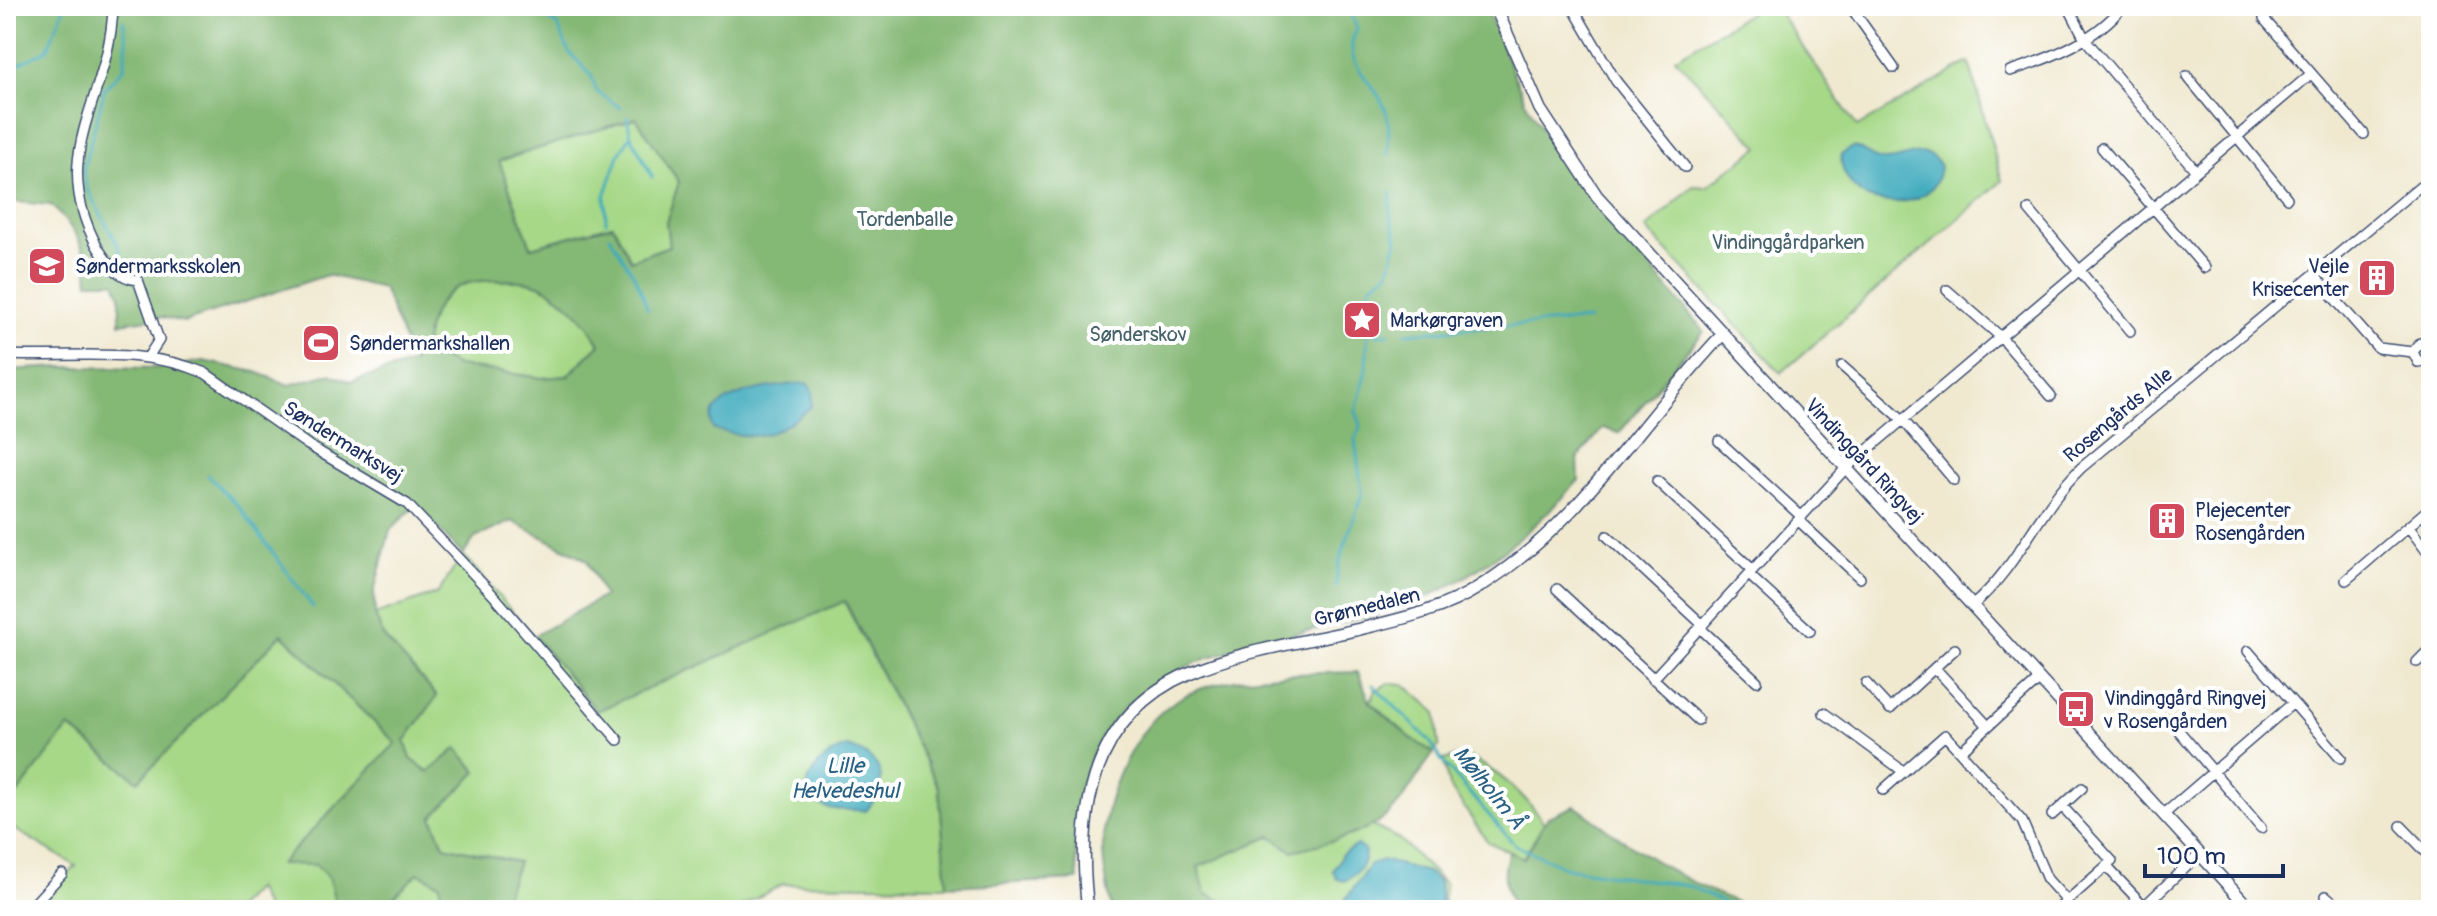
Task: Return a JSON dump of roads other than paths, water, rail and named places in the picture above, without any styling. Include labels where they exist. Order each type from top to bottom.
[{"type":"street","points":[[113,6],[109,47],[82,131],[75,178],[85,219],[102,255],[117,272],[138,280],[159,340],[148,357]]},
{"type":"street","name":"Vindinggård Ringvej","points":[[1495,6],[1540,109],[1581,175],[1722,335],[2251,910]]},
{"type":"street","points":[[1572,6],[1616,81],[1685,167]]},
{"type":"street","points":[[1850,6],[1894,68]]},
{"type":"street","points":[[2068,6],[2085,39],[2196,171]]},
{"type":"street","points":[[2010,71],[2055,57],[2085,39],[2123,6]]},
{"type":"street","points":[[2264,19],[2364,134]]},
{"type":"street","points":[[1653,679],[1846,468],[2311,74]]},
{"type":"street","points":[[2187,76],[2287,198]]},
{"type":"street","points":[[2102,148],[2205,268]]},
{"type":"street","name":"Rosengårds Alle","points":[[1972,606],[1996,586],[2048,503],[2081,468],[2420,186]]},
{"type":"street","points":[[2029,210],[2130,331]]},
{"type":"street","points":[[2314,275],[2378,348],[2413,352]]},
{"type":"street","points":[[1947,290],[2001,337],[2051,396]]},
{"type":"street","name":"Grønnedalen","points":[[1088,910],[1083,850],[1084,817],[1090,790],[1111,741],[1141,706],[1188,674],[1224,661],[1397,620],[1444,606],[1477,589],[1520,561],[1566,517],[1722,335]]},
{"type":"street","points":[[2413,352],[2420,343],[2431,347]]},
{"type":"street","points":[[2413,352],[2418,362],[2431,359]]},
{"type":"street","name":"Søndermarksvej","points":[[6,355],[148,357],[205,373],[308,445],[407,504],[495,597],[618,740]]},
{"type":"street","points":[[1842,366],[1903,420],[1954,480]]},
{"type":"street","points":[[1719,441],[1860,578]]},
{"type":"street","points":[[1657,481],[1810,631]]},
{"type":"street","points":[[2346,580],[2431,507]]},
{"type":"street","points":[[2408,526],[2431,557]]},
{"type":"street","points":[[1607,536],[1757,681]]},
{"type":"street","points":[[1557,589],[1698,720]]},
{"type":"street","points":[[2417,662],[2431,648]]},
{"type":"street","points":[[1866,683],[1890,709],[1955,649]]},
{"type":"street","points":[[2248,651],[2341,758]]},
{"type":"street","points":[[1935,668],[1988,726]]},
{"type":"street","points":[[1961,751],[2039,680]]},
{"type":"street","points":[[2163,815],[2293,703]]},
{"type":"street","points":[[1824,713],[1867,737],[1903,771]]},
{"type":"street","points":[[2169,719],[2261,828]]},
{"type":"street","points":[[1883,790],[1945,735],[2003,795],[2022,821],[2047,879],[2067,901]]},
{"type":"street","points":[[2052,815],[2082,788]]},
{"type":"street","points":[[2057,910],[2112,861],[2062,806]]},
{"type":"street","points":[[2401,826],[2431,857]]},
{"type":"street","points":[[2106,866],[2142,908],[2199,854]]},
{"type":"street","points":[[28,910],[62,874]]},
{"type":"street","points":[[2326,896],[2342,910]]},
{"type":"street","points":[[2419,910],[2431,898]]},
{"type":"water","points":[[1853,147],[1882,160],[1928,154],[1940,166],[1937,178],[1932,188],[1914,199],[1891,202],[1868,198],[1852,185],[1842,167],[1842,154]]},
{"type":"water","points":[[807,383],[813,392],[811,407],[776,431],[755,436],[713,429],[712,416],[719,406],[731,398],[763,388]]},
{"type":"water","name":"Lille Helvedeshul","points":[[848,747],[870,758],[880,773],[879,791],[866,811],[826,807],[812,798],[808,789],[813,771],[820,763],[829,755]]},
{"type":"water","points":[[1357,845],[1365,851],[1362,866],[1344,881],[1337,879],[1333,871],[1342,854]]},
{"type":"water","points":[[1382,860],[1427,872],[1439,882],[1441,910],[1338,910],[1370,865]]},
{"type":"waterway","points":[[6,77],[19,64],[47,50],[65,6]]},
{"type":"waterway","points":[[528,6],[558,26],[569,52],[591,75],[597,92],[621,108]]},
{"type":"waterway","name":"Mølholm Å","points":[[1349,6],[1357,29],[1352,53],[1387,115],[1388,155]]},
{"type":"waterway","points":[[123,21],[127,41],[124,68],[105,88],[83,169],[87,189],[118,245],[125,268]]},
{"type":"waterway","points":[[606,222],[605,196],[620,152],[631,136],[627,117]]},
{"type":"waterway","points":[[632,137],[652,177]]},
{"type":"waterway","name":"Mølholm Å","points":[[1336,587],[1338,566],[1362,494],[1355,440],[1361,425],[1356,412],[1366,369],[1370,286],[1388,273],[1397,240],[1390,213],[1391,193]]},
{"type":"waterway","points":[[610,236],[636,279],[648,309]]},
{"type":"waterway","points":[[1406,333],[1589,320]]},
{"type":"waterway","points":[[1370,330],[1379,335],[1389,333]]},
{"type":"waterway","points":[[208,475],[240,508],[313,607]]},
{"type":"waterway","name":"Mølholm Å","points":[[1373,685],[1430,741],[1442,761],[1515,845],[1567,868],[1689,886],[1739,910]]},
{"type":"place","name":"Søndermarksskolen","points":[[47,266]]},
{"type":"place","name":"Vejle Krisecenter","points":[[2377,278]]},
{"type":"place","name":"Markørgraven","points":[[1362,320]]},
{"type":"place","name":"Søndermarkshallen","points":[[321,343]]},
{"type":"place","name":"Plejecenter Rosengården","points":[[2167,521]]},
{"type":"place","name":"Vindinggård Ringvej v Rosengården","points":[[2076,709]]},
{"type":"park label","name":"Tordenballe","points":[[905,219]]},
{"type":"park label","name":"Vindinggårdparken","points":[[1788,242]]},
{"type":"park label","name":"Sønderskov","points":[[1138,334]]}]
